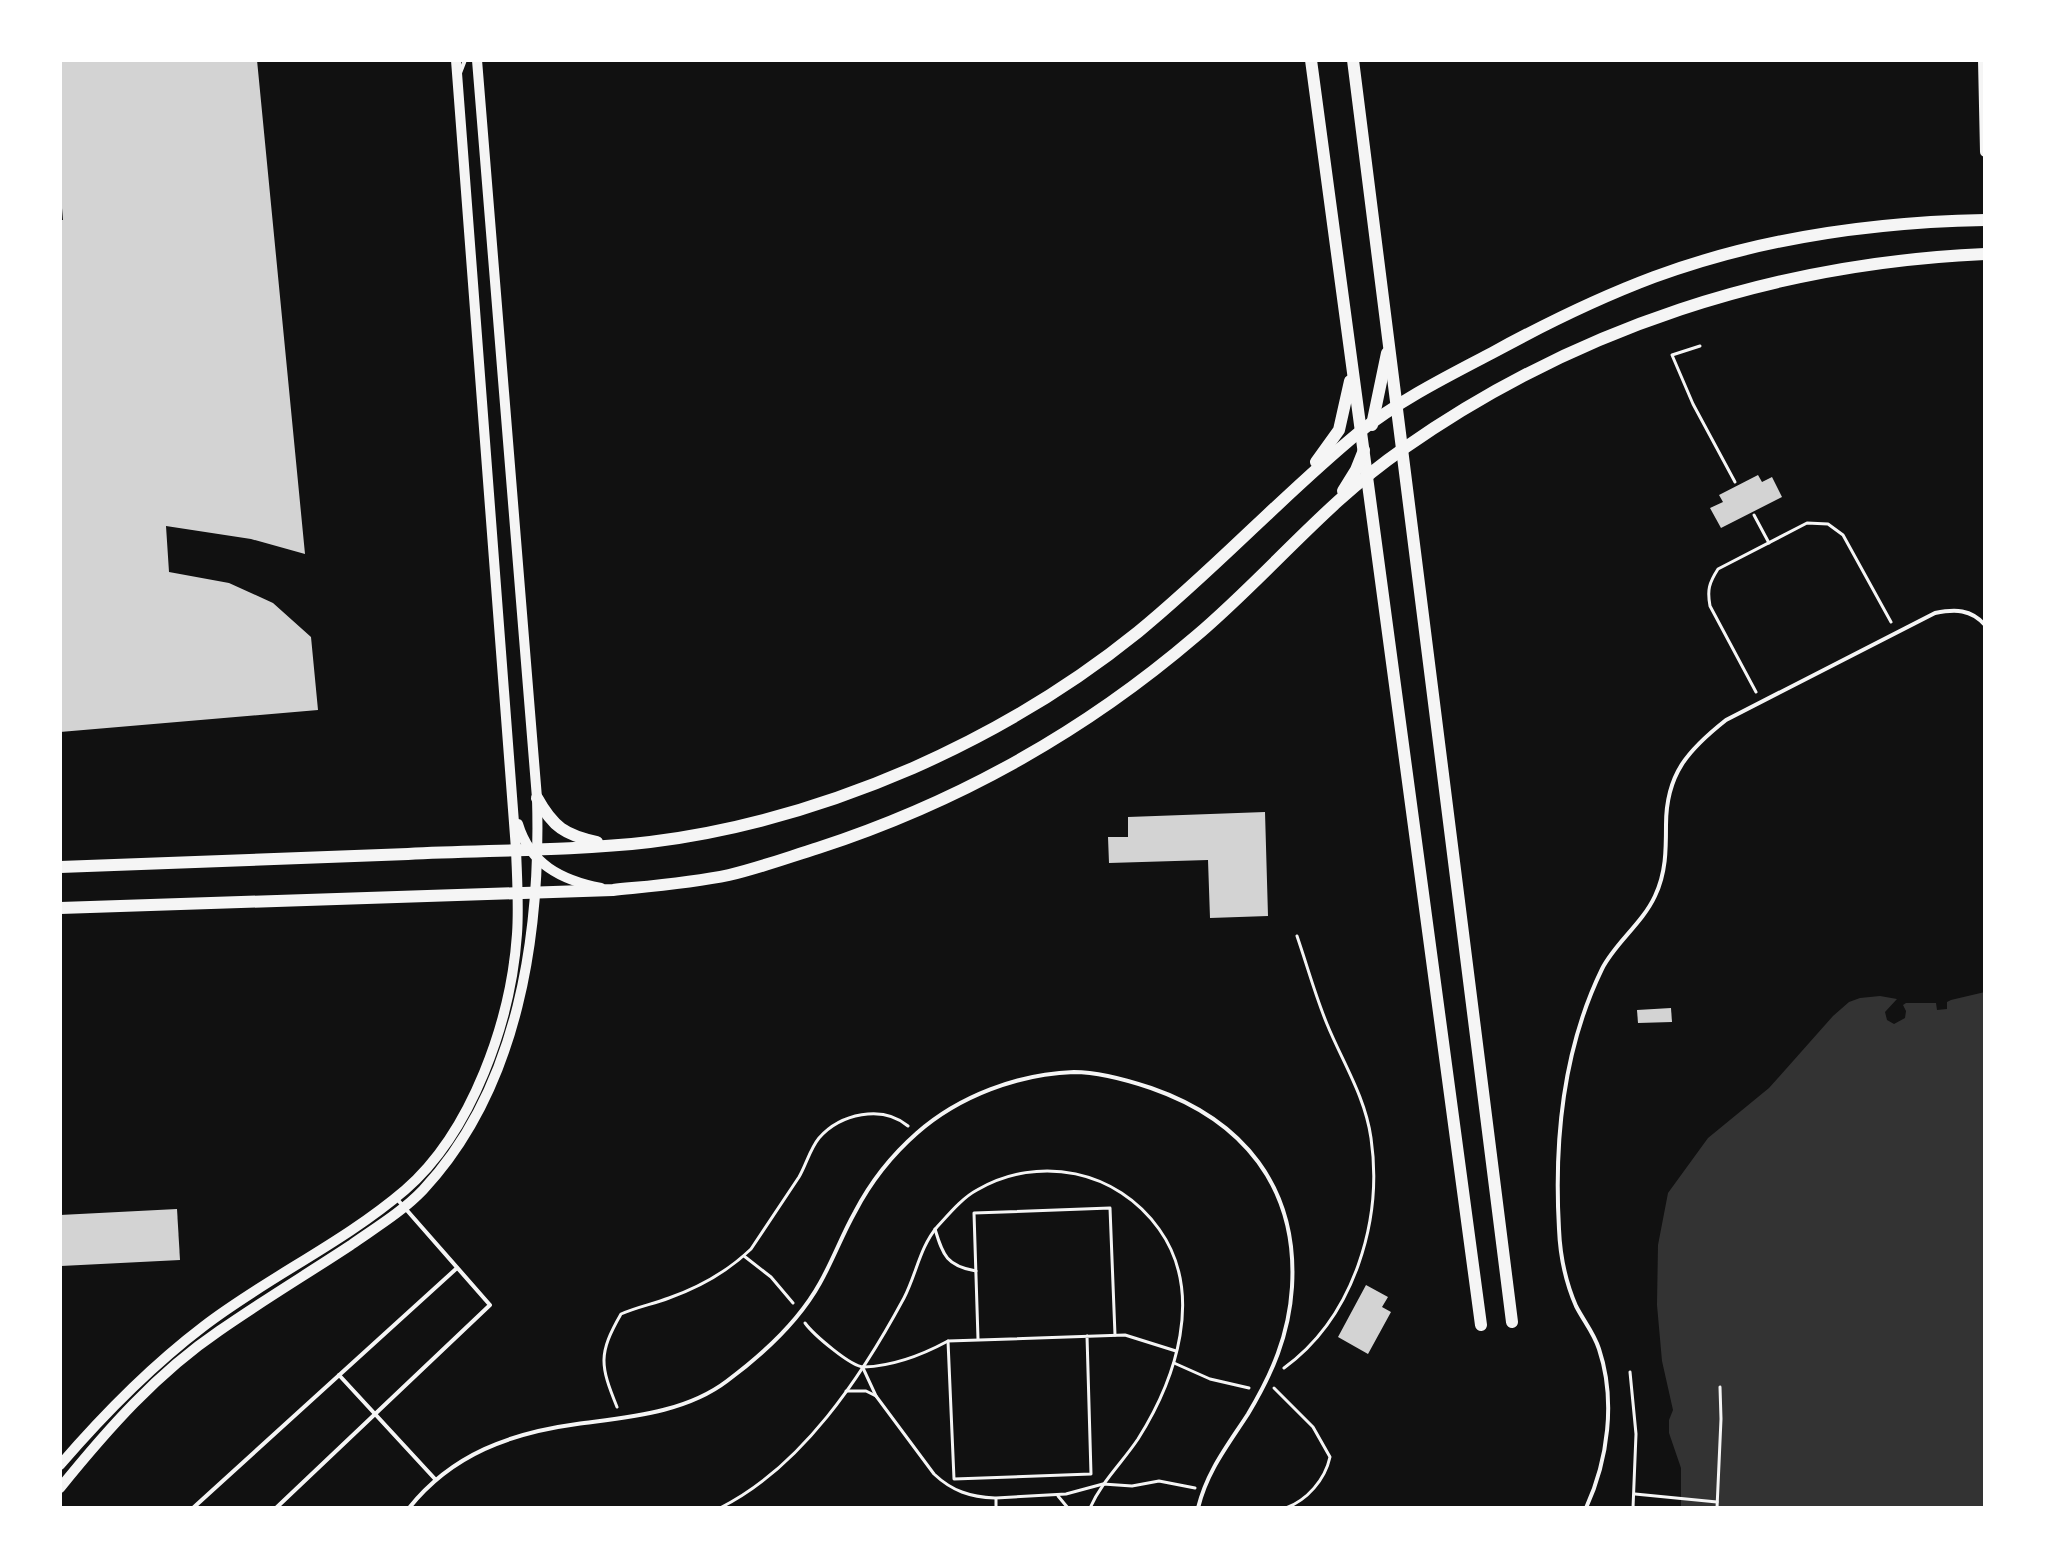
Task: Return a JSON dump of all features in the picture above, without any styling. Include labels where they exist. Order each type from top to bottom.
[{"type":"main road","points":[[1311,60],[1481,1325]]},
{"type":"main road","points":[[1353,60],[1512,1322]]},
{"type":"main road","points":[[60,867],[530,852],[677,838],[788,812],[912,768],[1015,716],[1137,633],[1305,478],[1373,422],[1398,405],[1581,307],[1666,273],[1813,235],[1937,221],[1985,220]]},
{"type":"main road","points":[[60,908],[613,890],[676,884],[732,874],[862,833],[943,800],[1018,761],[1082,721],[1143,679],[1257,581],[1332,506],[1368,475],[1404,448],[1495,392],[1560,357],[1628,326],[1756,286],[1880,262],[1985,254]]},
{"type":"main road","points":[[1332,506],[1356,470],[1373,422],[1383,382],[1388,335]]},
{"type":"main road","points":[[1305,478],[1339,430],[1348,395],[1351,359]]},
{"type":"main road","points":[[537,798],[547,817],[557,827],[571,835],[612,845]]},
{"type":"street","points":[[60,1488],[124,1413],[174,1366],[216,1333],[339,1253],[422,1191],[457,1148],[495,1076],[520,992],[535,891],[530,852],[513,806],[456,60]]},
{"type":"street","points":[[60,1465],[132,1387],[206,1325],[337,1240],[395,1198],[427,1167],[451,1137],[481,1078],[498,1028],[512,971],[517,934],[517,892],[530,852],[537,798],[477,60]]},
{"type":"street","points":[[1983,60],[1985,152]]},
{"type":"street","points":[[530,852],[571,879],[613,890]]},
{"type":"lane","points":[[457,83],[465,60]]},
{"type":"lane","points":[[1586,1508],[1599,1470],[1607,1430],[1606,1384],[1599,1349],[1577,1306],[1563,1259],[1559,1233],[1561,1129],[1576,1038],[1604,965],[1638,924],[1656,896],[1665,860],[1670,788],[1680,766],[1696,744],[1726,720],[1935,613],[1954,609],[1979,619],[1985,625]]},
{"type":"lane","points":[[409,1508],[435,1479],[497,1442],[551,1428],[622,1418],[689,1401],[723,1385],[753,1361],[799,1313],[820,1283],[872,1183],[917,1133],[948,1111],[986,1091],[1025,1079],[1078,1072],[1137,1083],[1171,1095],[1226,1127],[1247,1146],[1264,1168],[1278,1193],[1287,1223],[1292,1253],[1290,1310],[1279,1356],[1267,1381],[1220,1454],[1202,1489],[1198,1508]]},
{"type":"lane","points":[[276,1508],[490,1305],[395,1198]]},
{"type":"lane","points":[[193,1508],[457,1268]]},
{"type":"lane","points":[[1599,1349],[1606,1348]]},
{"type":"lane","points":[[339,1375],[435,1479]]},
{"type":"path","points":[[1700,346],[1672,355],[1693,404],[1735,482]]},
{"type":"path","points":[[1754,515],[1769,543]]},
{"type":"path","points":[[1761,702],[1719,625],[1708,594],[1709,582],[1718,569],[1807,523],[1828,524],[1835,528],[1851,548],[1897,633]]},
{"type":"path","points":[[1286,1508],[1299,1503],[1316,1485],[1330,1457],[1313,1427],[1267,1381],[1312,1344],[1335,1314],[1361,1258],[1372,1197],[1371,1137],[1364,1110],[1352,1076],[1326,1022],[1297,936]]},
{"type":"path","points":[[622,1418],[605,1372],[603,1353],[621,1314],[694,1288],[744,1256],[800,1174],[817,1141],[831,1127],[861,1114],[883,1114],[901,1120],[917,1133]]},
{"type":"path","points":[[720,1508],[751,1489],[788,1458],[829,1415],[863,1368],[909,1289],[924,1248],[935,1229],[975,1190],[1016,1173],[1050,1169],[1087,1176],[1114,1188],[1148,1214],[1167,1241],[1182,1291],[1182,1322],[1176,1351],[1149,1420],[1103,1484],[1090,1508]]},
{"type":"path","points":[[978,1340],[974,1213],[1110,1208],[1115,1335]]},
{"type":"path","points":[[935,1229],[945,1256],[961,1269],[976,1271]]},
{"type":"path","points":[[744,1256],[771,1277],[809,1328],[852,1364],[863,1368],[916,1356],[948,1341],[1125,1335],[1176,1351]]},
{"type":"path","points":[[948,1341],[954,1479],[1091,1474],[1087,1336]]},
{"type":"path","points":[[1173,1362],[1210,1379],[1260,1392]]},
{"type":"path","points":[[863,1368],[876,1396],[934,1474],[944,1484],[969,1496],[996,1498],[1054,1494],[1077,1492],[1103,1484],[1132,1486],[1159,1481],[1202,1489]]},
{"type":"path","points":[[1630,1372],[1636,1434],[1633,1508]]},
{"type":"path","points":[[1717,1508],[1720,1387]]},
{"type":"path","points":[[846,1391],[866,1391],[876,1396]]},
{"type":"path","points":[[1054,1494],[1068,1508]]},
{"type":"path","points":[[1635,1494],[1717,1502]]},
{"type":"path","points":[[996,1498],[996,1508]]},
{"type":"shaded area","points":[[1985,992],[1985,1508],[1681,1508],[1681,1468],[1669,1433],[1673,1410],[1662,1361],[1657,1305],[1658,1245],[1668,1193],[1708,1138],[1769,1088],[1849,1002],[1880,996],[1897,999],[1885,1012],[1887,1020],[1894,1024],[1905,1018],[1903,1005],[1906,1003],[1936,1003],[1937,1010],[1947,1009],[1947,1002],[1951,1000]]},
{"type":"building","points":[[60,60],[257,60],[305,554],[251,539],[166,526],[169,572],[229,583],[273,603],[311,637],[318,710],[60,732],[60,220],[63,220]]},
{"type":"building","points":[[1758,475],[1762,482],[1772,477],[1782,497],[1721,528],[1710,508],[1723,502],[1719,495]]},
{"type":"building","points":[[1265,812],[1268,916],[1210,918],[1208,860],[1109,863],[1108,837],[1128,837],[1128,817]]},
{"type":"building","points":[[1671,1008],[1672,1022],[1638,1023],[1637,1010]]},
{"type":"building","points":[[177,1209],[180,1260],[61,1266],[60,1215]]},
{"type":"building","points":[[1366,1285],[1388,1297],[1382,1307],[1391,1312],[1368,1354],[1338,1337]]}]
